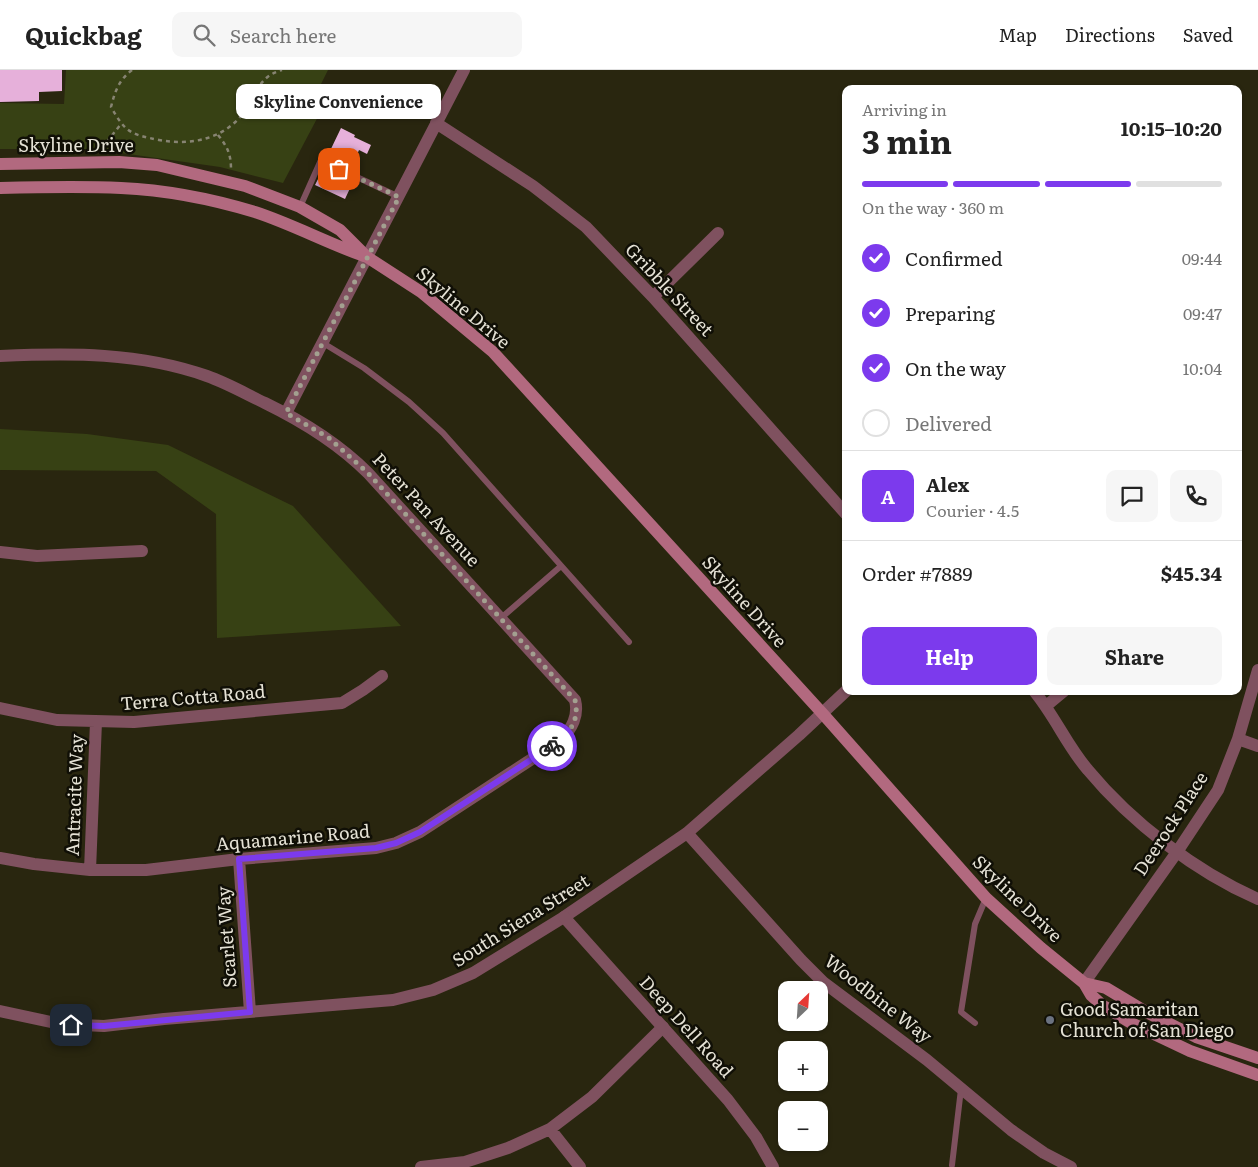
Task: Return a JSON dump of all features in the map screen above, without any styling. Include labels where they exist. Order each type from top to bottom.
[{"type":"main road","name":"Skyline Drive","points":[[0,164],[119,162],[157,165],[245,186],[300,207],[340,230],[367,258]]},
{"type":"main road","name":"Skyline Drive","points":[[0,188],[121,188],[157,191],[222,203],[286,223],[332,245],[367,258],[421,292],[493,352],[822,714],[986,898],[1041,948],[1084,983],[1090,995],[1102,1005],[1131,1023],[1190,1051],[1258,1075]]},
{"type":"main road","name":"Skyline Drive","points":[[1084,983],[1106,988],[1146,1012],[1196,1037],[1258,1058]]},
{"type":"street","points":[[286,413],[464,70]]},
{"type":"street","name":"Gribble Street","points":[[436,123],[533,186],[586,227],[654,297],[842,509]]},
{"type":"street","points":[[654,297],[718,234]]},
{"type":"street","name":"Peter Pan Avenue","points":[[0,356],[95,354],[149,361],[208,376],[286,413],[329,438],[358,462],[575,700],[577,710],[571,729],[561,740]]},
{"type":"street","points":[[0,552],[38,556],[142,551]]},
{"type":"street","name":"Deerock Place","points":[[1084,983],[1177,852],[1218,790],[1238,739],[1258,670]]},
{"type":"street","name":"Terra Cotta Road","points":[[0,708],[57,720],[134,722],[342,703],[382,676]]},
{"type":"street","name":"South Siena Street","points":[[0,1011],[60,1024],[82,1026],[120,1025],[164,1019],[393,1000],[426,992],[473,973],[564,917],[687,833],[842,695]]},
{"type":"street","points":[[1037,695],[1088,770],[1124,810],[1177,852],[1232,887],[1258,899]]},
{"type":"street","points":[[1046,706],[1059,695]]},
{"type":"street","name":"Antracite Way","points":[[90,870],[96,722]]},
{"type":"street","points":[[1238,739],[1258,746]]},
{"type":"street","name":"Aquamarine Road","points":[[0,858],[90,870],[146,870],[239,859],[376,848],[396,843],[420,832],[561,740]]},
{"type":"street","name":"Woodbine Way","points":[[687,833],[823,982],[921,1055],[1020,1136],[1044,1153],[1071,1167]]},
{"type":"street","name":"Scarlet Way","points":[[239,859],[250,1012]]},
{"type":"street","name":"Deep Dell Road","points":[[564,917],[744,1119],[773,1167]]},
{"type":"street","points":[[421,1167],[465,1162],[508,1148],[550,1129],[592,1097],[663,1027]]},
{"type":"street","points":[[550,1129],[580,1167]]},
{"type":"lane","points":[[300,207],[321,160],[399,197]]},
{"type":"lane","points":[[323,343],[364,368],[408,402],[443,433],[629,642]]},
{"type":"lane","points":[[501,618],[561,566]]},
{"type":"lane","points":[[976,1023],[961,1012],[975,924],[986,898]]},
{"type":"lane","points":[[952,1165],[961,1088]]},
{"type":"path","points":[[132,70],[123,77],[116,90],[111,107],[121,124],[134,135],[169,142],[199,141],[218,135],[241,116],[257,89],[270,74],[282,70]]},
{"type":"path","points":[[102,148],[121,124]]},
{"type":"path","points":[[218,135],[226,145],[231,157],[231,169]]},
{"type":"green space","points":[[66,70],[328,70],[311,104],[321,111],[283,183],[220,167],[93,149],[0,149],[0,103],[64,104]]},
{"type":"green space","points":[[0,429],[87,434],[168,445],[293,506],[401,626],[217,638],[216,514],[156,471],[0,470]]},
{"type":"building","points":[[0,70],[62,70],[62,91],[39,92],[39,101],[0,102]]},
{"type":"building","points":[[341,128],[371,145],[367,154],[359,150],[353,164],[329,153]]},
{"type":"building","points":[[322,171],[352,184],[345,199],[315,185]]},
{"type":"way so far","points":[[339,169],[399,197],[286,413],[329,438],[358,462],[575,700],[577,710],[571,729],[561,740],[552,746]]},
{"type":"place","name":"Skyline Convenience","points":[[339,169]]},
{"type":"place","name":"Good Samaritan Church of San Diego","points":[[1050,1020]]},
{"type":"route","points":[[71,1025],[120,1025],[164,1019],[250,1012],[239,859],[376,848],[396,843],[420,832],[552,746]]}]
